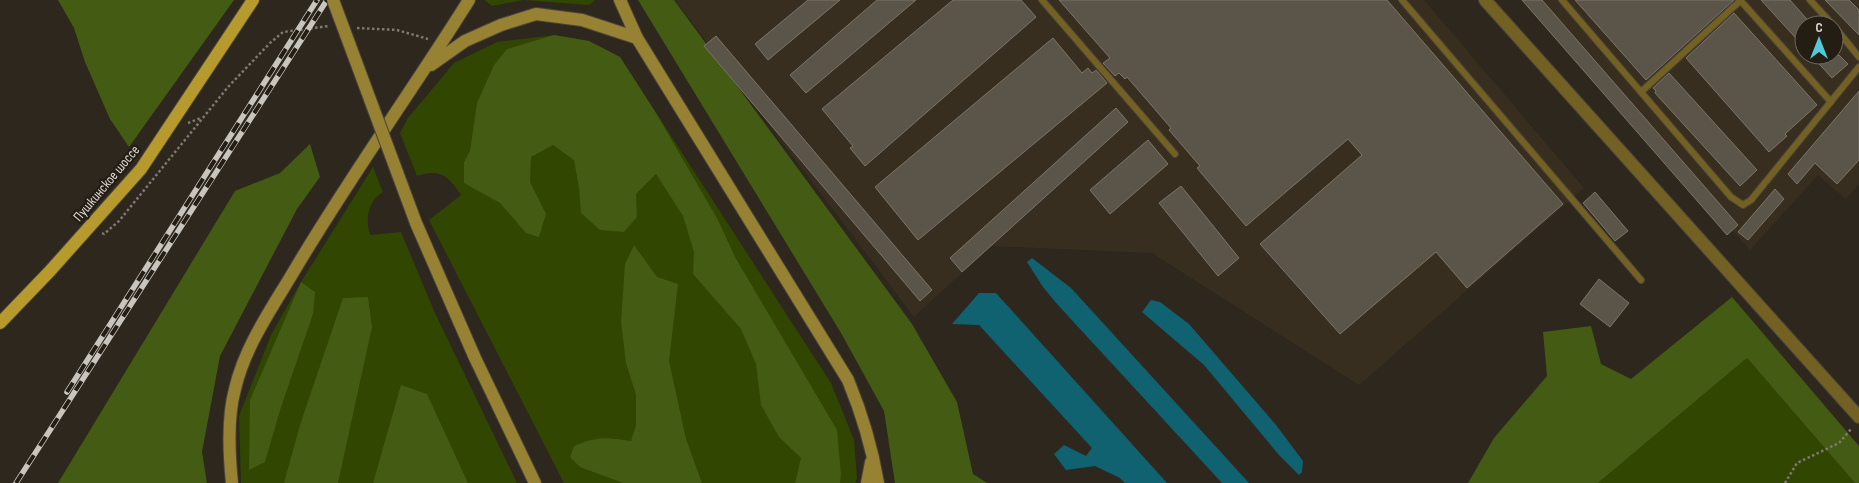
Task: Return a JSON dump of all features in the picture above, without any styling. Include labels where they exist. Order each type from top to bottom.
[{"type":"main road","name":"Пушкинское шоссе","points":[[0,324],[141,169],[253,0]]},
{"type":"street","points":[[333,0],[416,223],[475,358],[535,483]]},
{"type":"street","points":[[232,483],[229,454],[234,390],[242,366],[265,319],[317,232],[469,0]]},
{"type":"street","points":[[620,0],[637,38],[848,380],[862,415],[873,452],[878,483]]},
{"type":"street","points":[[1485,0],[1856,421]]},
{"type":"street","points":[[423,71],[465,41],[501,25],[536,14],[582,20],[637,38]]},
{"type":"street","points":[[867,483],[873,452]]},
{"type":"lane","points":[[1042,0],[1175,154]]},
{"type":"lane","points":[[1402,0],[1641,280]]},
{"type":"lane","points":[[1562,0],[1731,197],[1743,205],[1751,200],[1859,67]]},
{"type":"lane","points":[[1641,92],[1740,0],[1831,102]]},
{"type":"lane","points":[[1810,0],[1824,15]]},
{"type":"lane","points":[[1844,38],[1859,57]]},
{"type":"path","points":[[203,118],[228,87],[283,32],[336,26]]},
{"type":"path","points":[[352,27],[397,30],[442,43]]},
{"type":"path","points":[[1785,483],[1797,462],[1839,443],[1856,421]]},
{"type":"shaded area","points":[[675,0],[1424,0],[1584,188],[1359,385],[1152,253],[991,246],[914,317]]},
{"type":"shaded area","points":[[1529,0],[1859,0],[1859,184],[1846,199],[1818,175],[1750,250]]},
{"type":"green space","points":[[58,0],[234,0],[129,147],[110,119],[85,62],[74,28]]},
{"type":"green space","points":[[484,0],[523,0],[492,6]]},
{"type":"green space","points":[[523,0],[595,0],[589,5]]},
{"type":"green space","points":[[638,0],[674,0],[912,324],[957,402],[973,474],[987,483],[895,483],[884,411],[841,333]]},
{"type":"green space","points":[[554,35],[589,41],[620,57],[831,383],[854,440],[857,478],[855,483],[564,483],[429,220],[461,195],[443,175],[432,173],[417,176],[400,133],[408,118],[454,63],[497,42]]},
{"type":"green space","points":[[554,35],[589,41],[620,57],[656,113],[718,220],[735,257],[837,430],[841,474],[840,483],[795,483],[801,458],[779,437],[761,405],[756,364],[741,329],[693,274],[694,252],[683,216],[656,174],[636,194],[637,217],[624,232],[600,230],[581,213],[574,160],[553,145],[531,157],[530,182],[546,214],[539,237],[526,233],[500,203],[464,183],[464,162],[470,151],[477,103],[494,65],[507,49]]},
{"type":"green space","points":[[310,144],[320,177],[297,209],[220,356],[202,452],[207,483],[58,483],[235,191],[280,173]]},
{"type":"green space","points":[[373,167],[383,192],[374,200],[369,211],[370,235],[401,232],[435,313],[517,483],[241,483],[239,416],[271,335],[301,282]]},
{"type":"green space","points":[[634,245],[657,277],[678,284],[669,361],[686,439],[702,483],[623,483],[580,467],[570,457],[574,446],[589,440],[608,438],[631,441],[636,425],[636,395],[626,363],[621,322],[625,264]]},
{"type":"green space","points":[[301,282],[315,292],[313,314],[281,407],[265,462],[249,470],[250,400]]},
{"type":"green space","points":[[368,297],[372,327],[338,483],[284,483],[300,425],[343,298]]},
{"type":"green space","points":[[1732,297],[1859,446],[1859,483],[1855,483],[1747,358],[1598,483],[1468,483],[1494,438],[1547,376],[1543,332],[1591,326],[1601,364],[1631,379]]},
{"type":"green space","points":[[1747,358],[1855,483],[1598,483]]},
{"type":"green space","points":[[401,385],[427,394],[468,483],[373,483]]},
{"type":"water","points":[[1032,258],[1071,288],[1249,483],[1222,483],[1057,304],[1043,287],[1027,262]]},
{"type":"water","points":[[979,293],[996,293],[1167,483],[1125,483],[1120,478],[1095,466],[1066,470],[1054,454],[1064,445],[1086,456],[1092,448],[979,325],[952,324]]},
{"type":"water","points":[[1151,300],[1160,302],[1189,324],[1276,425],[1303,461],[1302,472],[1299,475],[1279,455],[1204,365],[1142,312]]},
{"type":"building","points":[[808,0],[840,0],[768,60],[755,44]]},
{"type":"building","points":[[877,0],[916,0],[806,93],[790,75]]},
{"type":"building","points":[[953,0],[1021,0],[1036,17],[865,166],[850,148],[853,146],[822,109]]},
{"type":"building","points":[[1059,0],[1387,0],[1563,204],[1467,288],[1436,252],[1340,334],[1260,244],[1362,155],[1348,139],[1246,226],[1197,168],[1200,166],[1169,130],[1171,128],[1127,77],[1125,79],[1119,73],[1115,76],[1103,63],[1110,58]]},
{"type":"building","points":[[1522,0],[1542,0],[1738,225],[1727,235]]},
{"type":"building","points":[[1575,0],[1734,0],[1646,80]]},
{"type":"building","points":[[1761,0],[1790,0],[1803,15],[1794,15],[1794,36]]},
{"type":"building","points":[[1825,0],[1849,0],[1859,10],[1859,35],[1844,20],[1844,15],[1840,15]]},
{"type":"building","points":[[1734,13],[1817,105],[1785,134],[1787,136],[1769,152],[1686,58]]},
{"type":"building","points":[[716,36],[932,290],[920,301],[704,46]]},
{"type":"building","points":[[1053,38],[1082,73],[1088,68],[1092,73],[1096,70],[1107,83],[918,240],[875,187]]},
{"type":"building","points":[[1844,60],[1848,64],[1832,78],[1820,65],[1844,65]]},
{"type":"building","points":[[1669,73],[1757,170],[1740,186],[1655,93],[1656,91],[1653,88]]},
{"type":"building","points":[[1859,91],[1859,160],[1837,184],[1815,163],[1797,184],[1788,174]]},
{"type":"building","points":[[1116,108],[1128,122],[962,272],[950,258]]},
{"type":"building","points":[[1148,140],[1168,164],[1110,214],[1090,190]]},
{"type":"building","points":[[1181,186],[1239,258],[1218,276],[1159,203]]},
{"type":"building","points":[[1775,189],[1784,199],[1748,240],[1738,232]]},
{"type":"building","points":[[1595,192],[1628,231],[1615,241],[1583,203]]},
{"type":"building","points":[[1599,279],[1629,303],[1610,327],[1580,304]]},
{"type":"railway","points":[[67,392],[317,0]]},
{"type":"railway","points":[[16,483],[327,0]]}]
